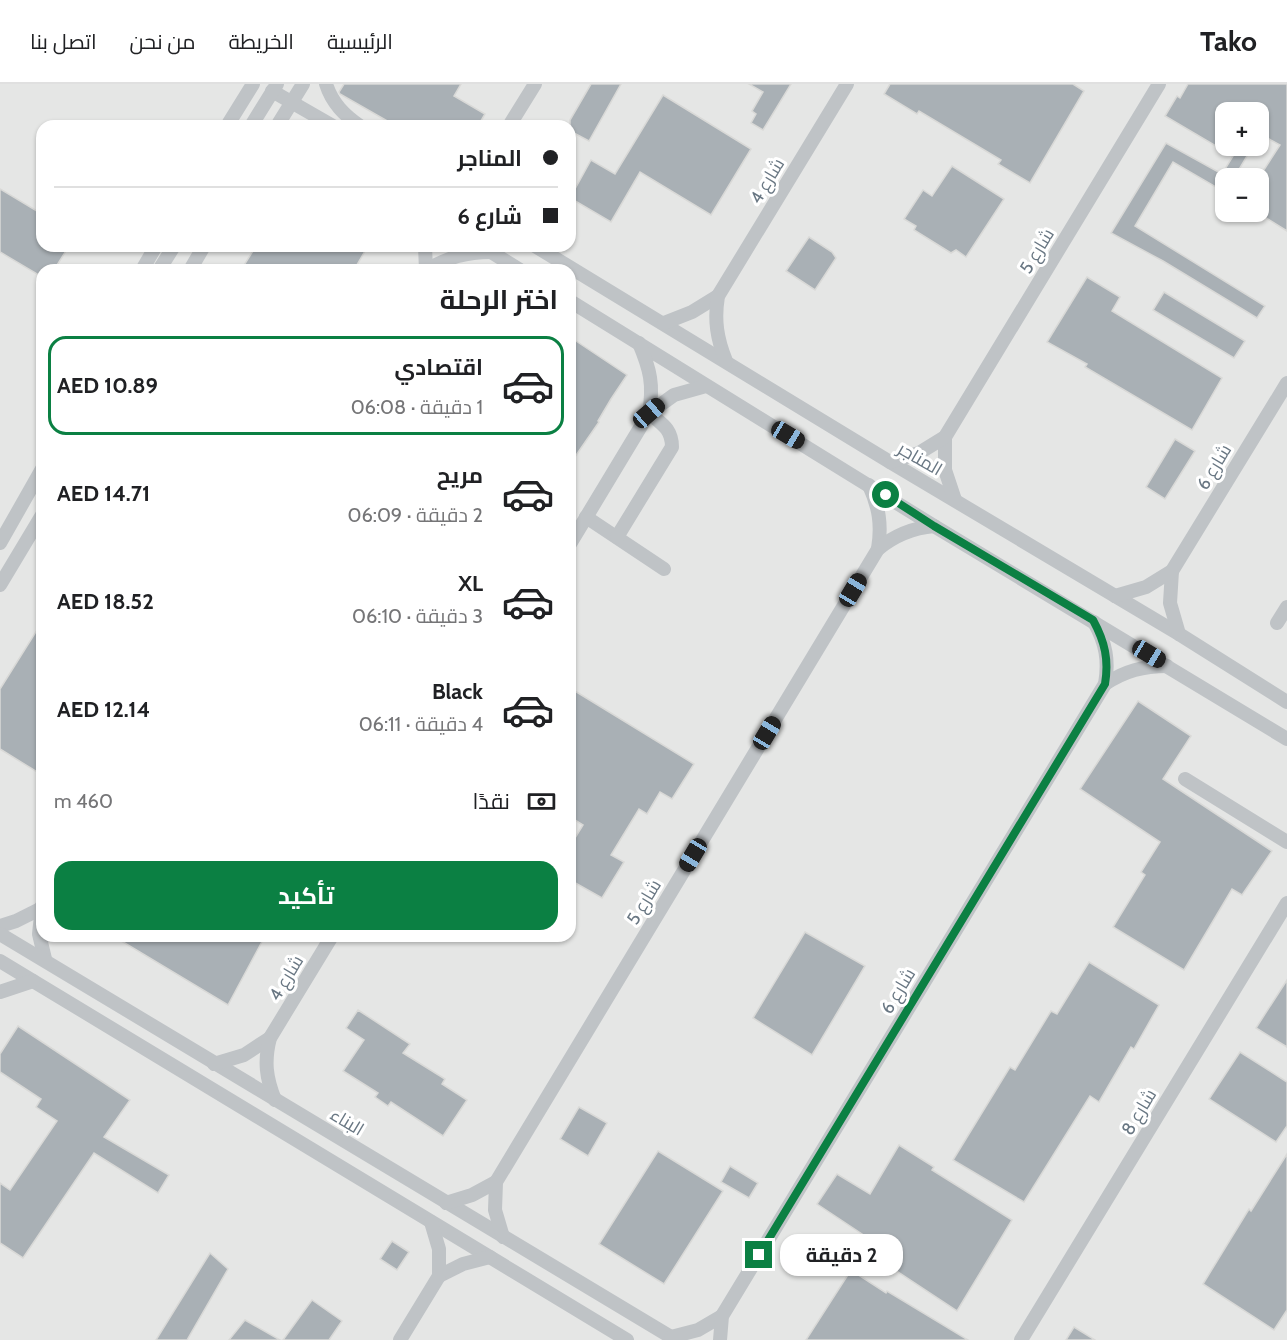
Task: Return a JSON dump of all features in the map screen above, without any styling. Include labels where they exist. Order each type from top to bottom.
[{"type":"street","points":[[231,120],[253,84]]},
{"type":"street","points":[[283,120],[291,102],[303,84]]},
{"type":"street","points":[[326,84],[329,95],[337,107],[353,120]]},
{"type":"street","points":[[513,120],[535,84]]},
{"type":"street","name":"شارع 4","points":[[726,362],[716,330],[718,297],[847,84]]},
{"type":"street","name":"شارع 5","points":[[890,462],[919,453],[945,437],[1159,84]]},
{"type":"street","points":[[255,120],[274,88],[291,102],[322,120]]},
{"type":"street","points":[[261,111],[274,120]]},
{"type":"street","points":[[439,264],[457,255],[474,252]]},
{"type":"street","points":[[491,252],[510,264]]},
{"type":"street","name":"المناجر","points":[[545,252],[565,264]]},
{"type":"street","name":"المناجر","points":[[576,270],[890,462],[1179,634],[1287,702]]},
{"type":"street","name":"شارع 4","points":[[664,323],[692,312],[718,297]]},
{"type":"street","points":[[576,305],[934,526],[1287,739]]},
{"type":"street","points":[[576,534],[649,413],[652,396],[651,379],[639,343]]},
{"type":"street","name":"شارع 6","points":[[1115,596],[1146,588],[1172,571],[1287,383]]},
{"type":"street","points":[[649,413],[674,395],[706,386]]},
{"type":"street","points":[[617,537],[672,447],[672,437],[666,428],[649,413]]},
{"type":"street","points":[[945,437],[945,470],[955,500]]},
{"type":"street","points":[[0,543],[5,524],[36,478]]},
{"type":"street","name":"شارع 5","points":[[869,485],[880,516],[878,549]]},
{"type":"street","points":[[586,517],[664,569]]},
{"type":"street","points":[[0,585],[36,525]]},
{"type":"street","name":"شارع 5","points":[[496,1182],[878,549],[890,539],[904,532],[934,526]]},
{"type":"street","name":"شارع 6","points":[[1172,571],[1170,603],[1179,634]]},
{"type":"street","points":[[1277,623],[1287,607]]},
{"type":"street","name":"شارع 6","points":[[720,1340],[722,1316],[1105,684],[1106,651],[1102,635],[1093,620]]},
{"type":"street","points":[[1105,684],[1135,669],[1168,666]]},
{"type":"street","points":[[1185,779],[1287,842]]},
{"type":"street","name":"شارع 8","points":[[1022,1340],[1287,903]]},
{"type":"street","points":[[0,926],[16,921],[36,910]]},
{"type":"street","name":"البناء","points":[[0,934],[674,1339]]},
{"type":"street","points":[[41,942],[45,959]]},
{"type":"street","name":"شارع 4","points":[[275,1100],[266,1070],[266,1053],[270,1038],[328,942]]},
{"type":"street","points":[[0,961],[627,1340]]},
{"type":"street","points":[[0,992],[33,981]]},
{"type":"street","name":"شارع 4","points":[[214,1064],[244,1055],[270,1038]]},
{"type":"street","points":[[446,1203],[472,1195],[496,1182]]},
{"type":"street","points":[[496,1182],[495,1210],[503,1236]]},
{"type":"street","points":[[400,1340],[439,1276],[439,1249],[431,1222]]},
{"type":"street","points":[[439,1276],[463,1264],[490,1257]]},
{"type":"street","name":"شارع 6","points":[[674,1339],[698,1330],[722,1316]]},
{"type":"shaded area","points":[[0,84],[1287,84],[1287,1340],[0,1340]]},
{"type":"building","points":[[344,84],[461,84],[454,96],[485,114],[482,120],[386,120],[339,92]]},
{"type":"building","points":[[591,84],[621,84],[589,141],[576,134],[576,120],[570,120]]},
{"type":"building","points":[[749,84],[791,84],[763,130],[751,123],[756,114],[752,111],[763,92]]},
{"type":"building","points":[[890,84],[1073,84],[1084,91],[1030,183],[998,164],[1001,160],[919,111],[917,114],[884,94]]},
{"type":"building","points":[[1188,84],[1287,84],[1287,231],[1269,220],[1269,168],[1265,168],[1280,145],[1269,139],[1269,102],[1215,102],[1215,145],[1165,116],[1177,96],[1180,98]]},
{"type":"building","points":[[663,95],[751,149],[711,215],[640,172],[611,222],[576,202],[576,187],[591,160],[615,174]]},
{"type":"building","points":[[1166,143],[1215,170],[1215,187],[1173,162],[1135,226],[1265,306],[1257,318],[1163,261],[1111,233]]},
{"type":"building","points":[[1233,156],[1247,156],[1240,168],[1226,168]]},
{"type":"building","points":[[952,166],[1004,199],[966,257],[956,250],[951,253],[914,230],[916,226],[904,219],[923,190],[932,196]]},
{"type":"building","points":[[0,189],[36,210],[36,252],[65,252],[58,264],[36,264],[36,273],[0,252]]},
{"type":"building","points":[[809,237],[832,252],[836,258],[815,290],[786,271]]},
{"type":"building","points":[[252,252],[364,252],[358,264],[245,264]]},
{"type":"building","points":[[1087,277],[1120,297],[1112,311],[1222,378],[1192,430],[1085,367],[1087,364],[1047,342]]},
{"type":"building","points":[[1164,292],[1245,341],[1234,358],[1153,310]]},
{"type":"building","points":[[576,341],[627,375],[576,455]]},
{"type":"building","points":[[1175,439],[1195,451],[1165,499],[1146,487]]},
{"type":"building","points":[[36,632],[36,771],[0,749],[0,689]]},
{"type":"building","points":[[576,692],[694,764],[672,799],[660,792],[647,814],[639,809],[611,855],[624,862],[602,898],[576,883],[576,836],[583,825],[576,821]]},
{"type":"building","points":[[1138,701],[1191,736],[1163,779],[1272,851],[1242,895],[1232,889],[1184,970],[1113,927],[1145,875],[1141,872],[1160,842],[1080,789]]},
{"type":"building","points":[[805,932],[865,966],[812,1055],[753,1018]]},
{"type":"building","points":[[123,942],[262,942],[228,1005]]},
{"type":"building","points":[[1089,962],[1159,1005],[1134,1049],[1131,1047],[1099,1102],[1090,1096],[1024,1202],[953,1160],[1010,1067],[1015,1070],[1051,1011],[1057,1014]]},
{"type":"building","points":[[1287,980],[1287,1047],[1256,1028]]},
{"type":"building","points":[[358,1010],[410,1044],[403,1053],[445,1079],[442,1084],[467,1100],[443,1136],[391,1102],[388,1106],[375,1097],[378,1093],[343,1071],[364,1040],[346,1028]]},
{"type":"building","points":[[18,1026],[130,1100],[104,1137],[169,1175],[158,1193],[94,1153],[23,1258],[0,1243],[0,1183],[10,1190],[57,1121],[36,1107],[41,1099],[0,1072],[0,1054]]},
{"type":"building","points":[[1240,1052],[1287,1082],[1287,1126],[1276,1142],[1209,1099]]},
{"type":"building","points":[[579,1107],[607,1123],[588,1156],[560,1139]]},
{"type":"building","points":[[899,1145],[934,1167],[932,1170],[1012,1220],[957,1311],[895,1270],[901,1260],[817,1204],[837,1174],[870,1194]]},
{"type":"building","points":[[658,1151],[723,1191],[664,1284],[599,1244]]},
{"type":"building","points":[[1287,1154],[1287,1310],[1274,1330],[1203,1284],[1249,1209],[1251,1211]]},
{"type":"building","points":[[730,1166],[758,1183],[749,1198],[721,1182]]},
{"type":"building","points":[[392,1241],[409,1252],[397,1270],[380,1259]]},
{"type":"building","points":[[210,1253],[228,1269],[187,1340],[156,1340]]},
{"type":"building","points":[[851,1270],[886,1293],[887,1291],[968,1340],[806,1340]]},
{"type":"building","points":[[312,1300],[342,1321],[329,1340],[283,1340]]},
{"type":"building","points":[[245,1320],[280,1340],[229,1340]]},
{"type":"building","points":[[1074,1327],[1095,1340],[1066,1340]]},
{"type":"route","points":[[759,1255],[1105,684],[1106,651],[1102,635],[1093,620],[886,495]]}]
